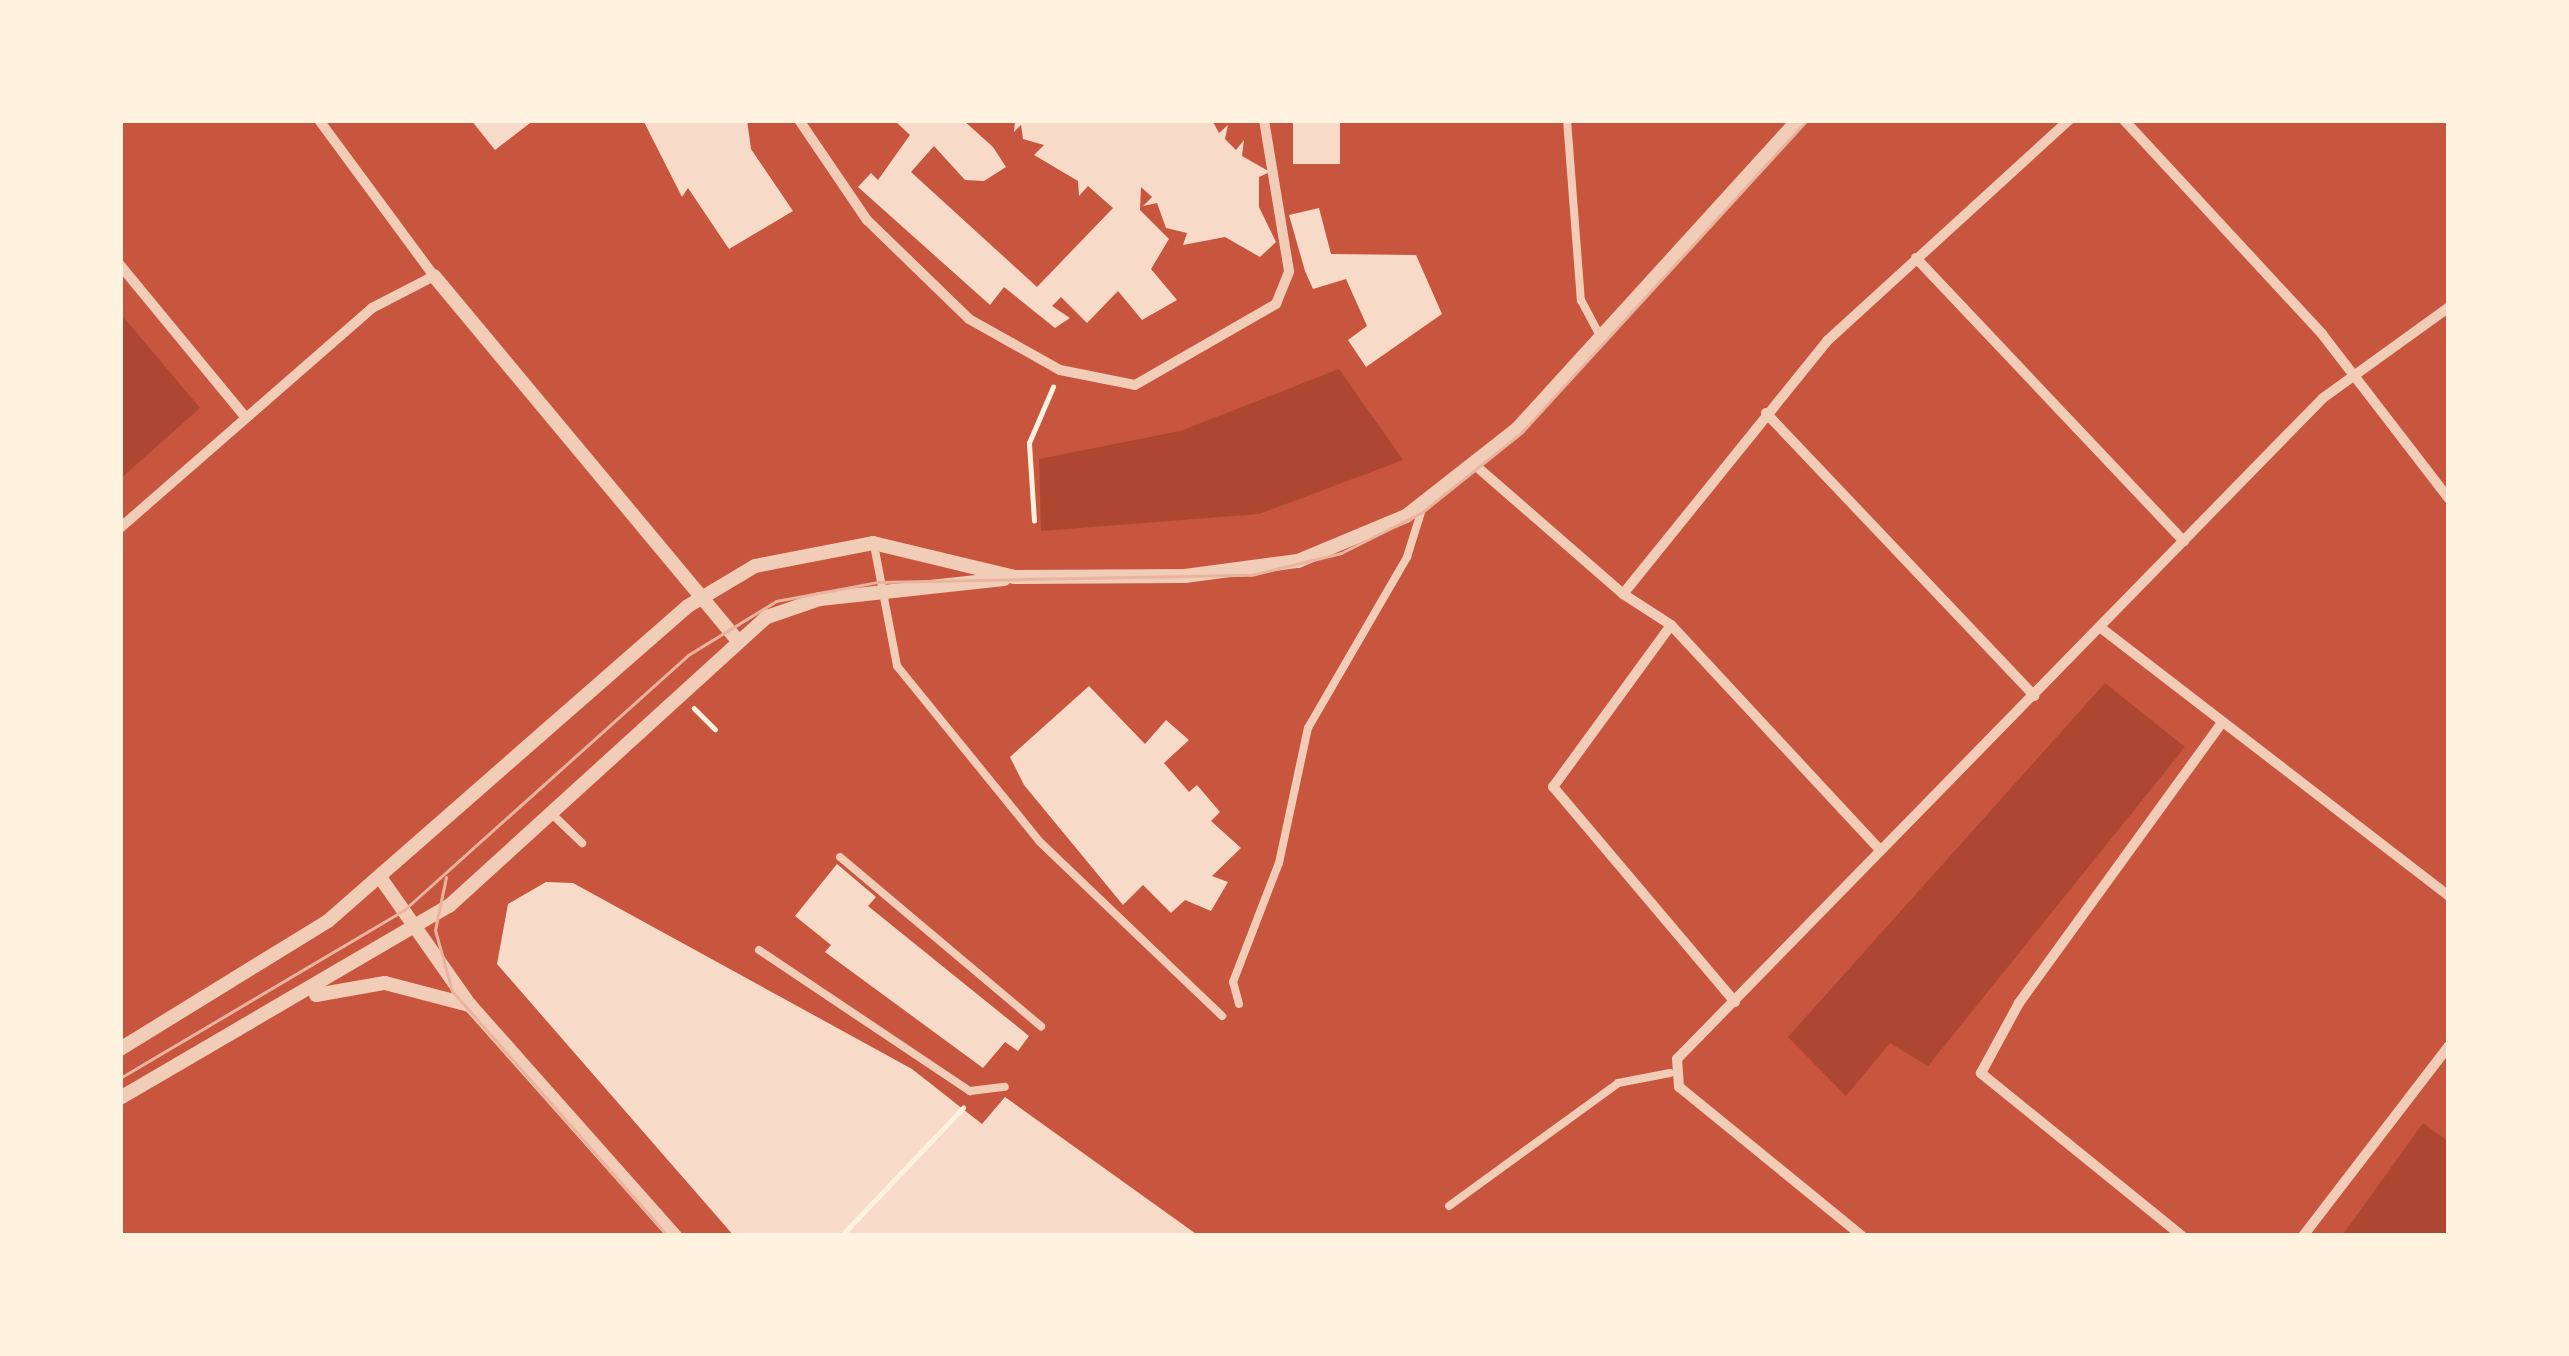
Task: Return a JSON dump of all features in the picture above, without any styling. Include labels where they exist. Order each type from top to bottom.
[{"type":"street","points":[[319,120],[434,276],[738,641]]},
{"type":"street","points":[[801,122],[867,220],[969,319],[1060,370],[1135,386],[1276,304],[1289,271],[1264,120]]},
{"type":"street","points":[[1567,120],[1581,300],[1601,336]]},
{"type":"street","points":[[120,1098],[417,928],[682,697],[738,641],[790,607],[1015,577],[1250,570],[1342,546],[1423,505],[1476,466],[1798,120]]},
{"type":"street","points":[[1623,594],[1766,413],[1916,258],[2068,120]]},
{"type":"street","points":[[2124,120],[2350,375],[2449,499]]},
{"type":"street","points":[[1916,258],[2184,542]]},
{"type":"street","points":[[120,265],[246,418]]},
{"type":"street","points":[[120,528],[372,308],[434,276]]},
{"type":"street","points":[[1449,1206],[1618,1083],[1670,1072],[1880,849],[2350,375],[2449,307]]},
{"type":"street","points":[[1766,413],[2035,696]]},
{"type":"street","points":[[1476,466],[1623,594],[1671,625],[1880,849]]},
{"type":"street","points":[[1238,1004],[1233,982],[1279,862],[1309,728],[1407,557],[1423,505]]},
{"type":"street","points":[[873,543],[879,592],[904,676],[1040,842],[1222,1016]]},
{"type":"street","points":[[120,1049],[382,880],[704,595],[782,556],[873,543],[1015,577]]},
{"type":"street","points":[[1671,625],[1553,787],[1735,1002]]},
{"type":"street","points":[[2101,628],[2220,725],[2449,896]]},
{"type":"street","points":[[2182,1236],[1981,1073],[2009,1017],[2220,725]]},
{"type":"street","points":[[551,813],[582,843]]},
{"type":"street","points":[[840,857],[1041,1026]]},
{"type":"street","points":[[382,880],[470,1005],[675,1236]]},
{"type":"street","points":[[759,950],[970,1091],[1005,1087]]},
{"type":"street","points":[[294,1002],[385,983],[470,1005]]},
{"type":"street","points":[[2303,1236],[2449,1046]]},
{"type":"street","points":[[1670,1072],[1862,1236]]},
{"type":"path","points":[[1034,521],[1029,443],[1060,370]]},
{"type":"path","points":[[682,697],[715,729]]},
{"type":"path","points":[[842,1236],[970,1091]]},
{"type":"shaded area","points":[[120,313],[200,408],[120,479]]},
{"type":"shaded area","points":[[1339,369],[1403,460],[1259,514],[1041,531],[1039,459],[1180,431]]},
{"type":"shaded area","points":[[2105,683],[2185,747],[1928,1066],[1890,1043],[1846,1096],[1788,1037]]},
{"type":"shaded area","points":[[2423,1123],[2449,1142],[2449,1236],[2342,1236]]},
{"type":"building","points":[[471,120],[534,120],[495,150]]},
{"type":"building","points":[[643,120],[747,120],[751,149],[793,211],[729,249],[688,188],[682,197]]},
{"type":"building","points":[[894,120],[963,120],[993,147],[1006,167],[984,181],[965,180],[934,146],[911,172],[1037,287],[1113,208],[1088,186],[1079,196],[1078,181],[1034,155],[1044,145],[1023,139],[1021,125],[1014,132],[1015,120],[1212,120],[1219,133],[1228,125],[1225,139],[1236,150],[1244,140],[1242,156],[1270,172],[1259,177],[1259,207],[1276,242],[1260,257],[1225,237],[1183,245],[1187,233],[1166,228],[1157,203],[1143,206],[1152,197],[1141,187],[1140,210],[1169,239],[1151,269],[1177,300],[1142,320],[1118,291],[1087,323],[1061,297],[1052,306],[1070,318],[1055,328],[1004,287],[990,305],[858,187],[871,173],[878,180],[910,135]]},
{"type":"building","points":[[1293,120],[1340,120],[1340,164],[1293,164]]},
{"type":"building","points":[[1319,208],[1331,254],[1416,255],[1442,314],[1366,367],[1348,340],[1367,326],[1346,279],[1313,289],[1305,271],[1289,215]]},
{"type":"building","points":[[1089,686],[1145,744],[1166,720],[1189,740],[1164,763],[1189,792],[1197,785],[1220,812],[1211,821],[1241,848],[1212,876],[1228,882],[1211,911],[1185,900],[1171,913],[1143,885],[1123,905],[1024,785],[1010,757]]},
{"type":"building","points":[[837,864],[876,897],[868,906],[1029,1036],[1018,1051],[1005,1042],[983,1068],[825,952],[831,945],[795,916]]},
{"type":"building","points":[[546,882],[573,883],[912,1069],[982,1124],[1005,1097],[1199,1236],[734,1236],[497,964],[508,904]]},
{"type":"tram line","points":[[120,1078],[404,910],[688,655],[776,601],[878,582],[1251,575],[1341,553],[1421,513],[1522,432],[1807,120]]},
{"type":"tram line","points":[[446,877],[435,930],[452,991],[668,1236]]}]
